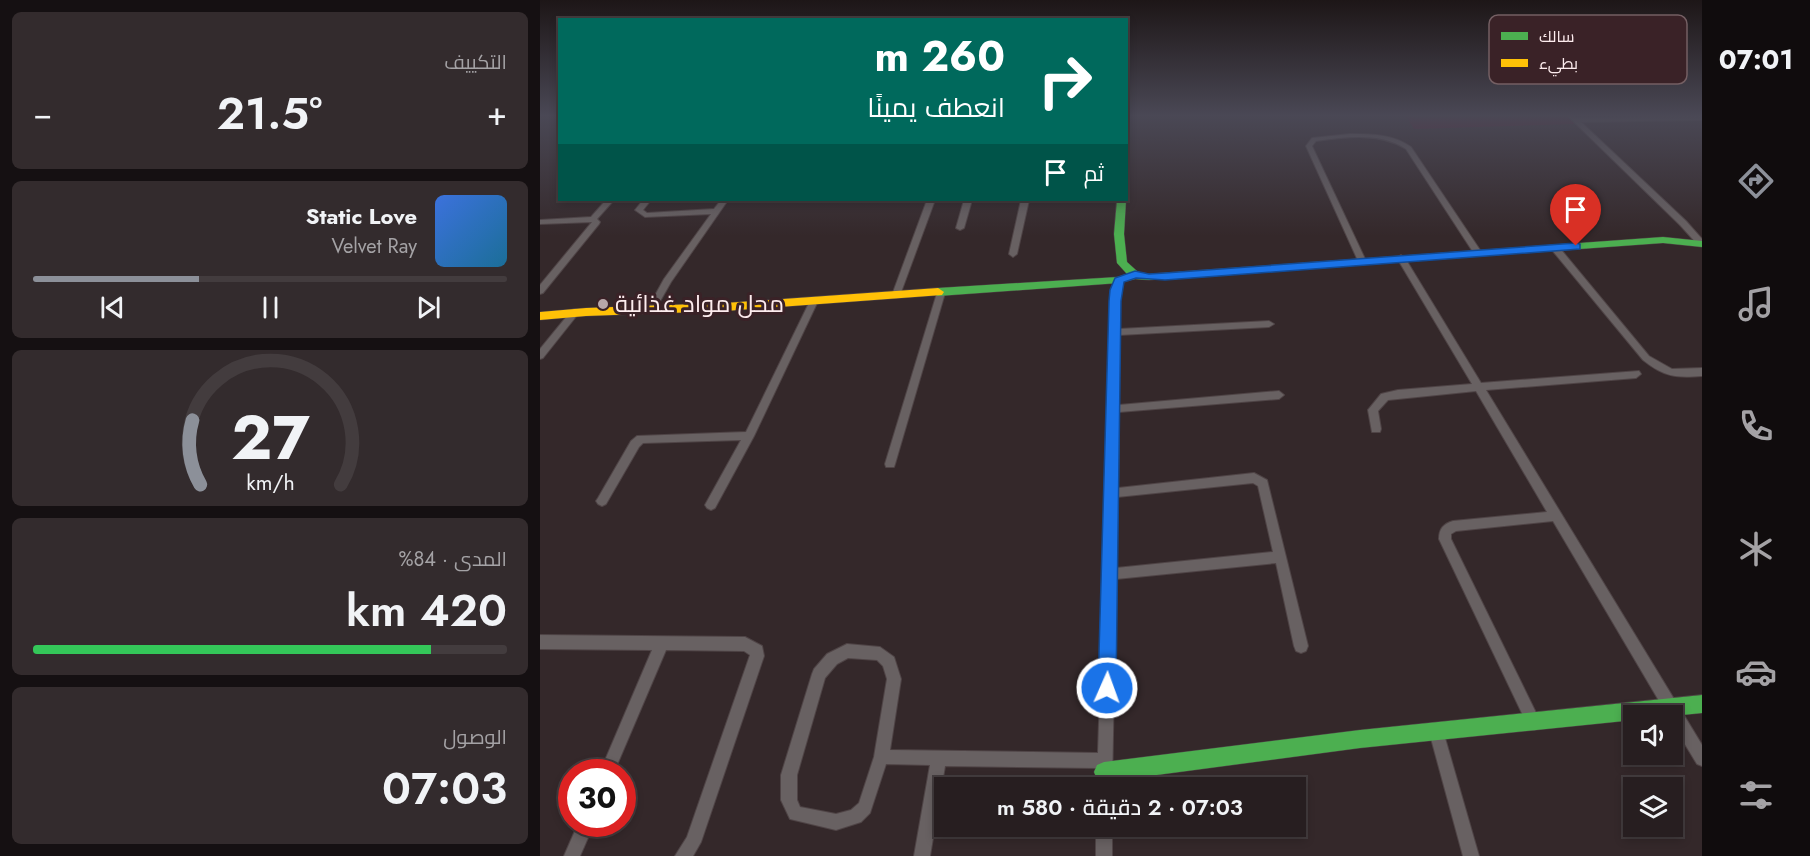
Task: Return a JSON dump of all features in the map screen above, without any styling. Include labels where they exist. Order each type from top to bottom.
[{"type":"street","points":[[1314,156],[1362,261]]},
{"type":"street","points":[[1414,156],[1478,253]]},
{"type":"street","points":[[1613,156],[1677,216],[1702,244]]},
{"type":"street","points":[[540,222],[593,219],[609,201]]},
{"type":"street","points":[[646,201],[639,210],[645,215],[716,211]]},
{"type":"street","points":[[652,308],[667,281],[723,201]]},
{"type":"street","points":[[896,295],[931,201]]},
{"type":"street","points":[[960,228],[968,201]]},
{"type":"street","points":[[1013,254],[1025,201]]},
{"type":"street","points":[[1121,201],[1119,234],[1122,262],[1135,274],[1149,277],[1674,240],[1702,244]]},
{"type":"street","points":[[540,291],[596,222],[593,219]]},
{"type":"street","points":[[1555,248],[1646,358],[1659,369],[1674,375],[1702,372]]},
{"type":"street","points":[[1401,258],[1671,705]]},
{"type":"street","points":[[540,316],[575,312],[652,308],[679,310],[941,293],[1119,280],[1135,274]]},
{"type":"street","points":[[1104,777],[1116,332],[1115,290],[1119,280]]},
{"type":"street","points":[[890,464],[941,293]]},
{"type":"street","points":[[711,504],[749,436],[814,301]]},
{"type":"street","points":[[540,356],[575,312]]},
{"type":"street","points":[[1116,332],[1269,324]]},
{"type":"street","points":[[1376,429],[1373,410],[1385,398],[1425,390],[1636,374]]},
{"type":"street","points":[[1114,409],[1279,395]]},
{"type":"street","points":[[602,501],[635,444],[641,439],[749,436]]},
{"type":"street","points":[[1112,493],[1254,478],[1260,480],[1263,483],[1301,646]]},
{"type":"street","points":[[1534,723],[1445,539],[1445,532],[1453,526],[1556,516]]},
{"type":"street","points":[[1109,574],[1281,557]]},
{"type":"street","points":[[540,642],[745,644],[756,651],[757,656],[693,842],[683,856]]},
{"type":"street","points":[[613,759],[662,643]]},
{"type":"street","points":[[847,651],[880,654],[889,662],[894,679],[881,757],[865,808],[855,816],[836,822],[795,814],[789,800],[789,775],[819,674],[832,659],[847,651]]},
{"type":"street","points":[[1683,705],[1702,704]]},
{"type":"street","points":[[881,757],[1104,766],[1623,712]]},
{"type":"street","points":[[1683,725],[1702,759]]},
{"type":"street","points":[[1436,731],[1471,856]]},
{"type":"street","points":[[922,856],[939,759]]},
{"type":"street","points":[[572,856],[580,837]]},
{"type":"street","points":[[1104,837],[1104,856]]},
{"type":"traffic: fast","points":[[1121,201],[1119,234],[1122,263],[1135,275],[1149,277],[1663,240],[1702,244]]},
{"type":"traffic: fast","points":[[938,292],[1119,280],[1135,275]]},
{"type":"traffic: fast","points":[[1104,772],[1360,739],[1702,704]]},
{"type":"traffic: slow","points":[[540,316],[725,307],[938,292]]},
{"type":"place","name":"محل مواد غذائية","points":[[603,304]]},
{"type":"route","points":[[1107,688],[1116,332],[1115,290],[1119,280],[1135,274],[1165,277],[1576,246]]}]
